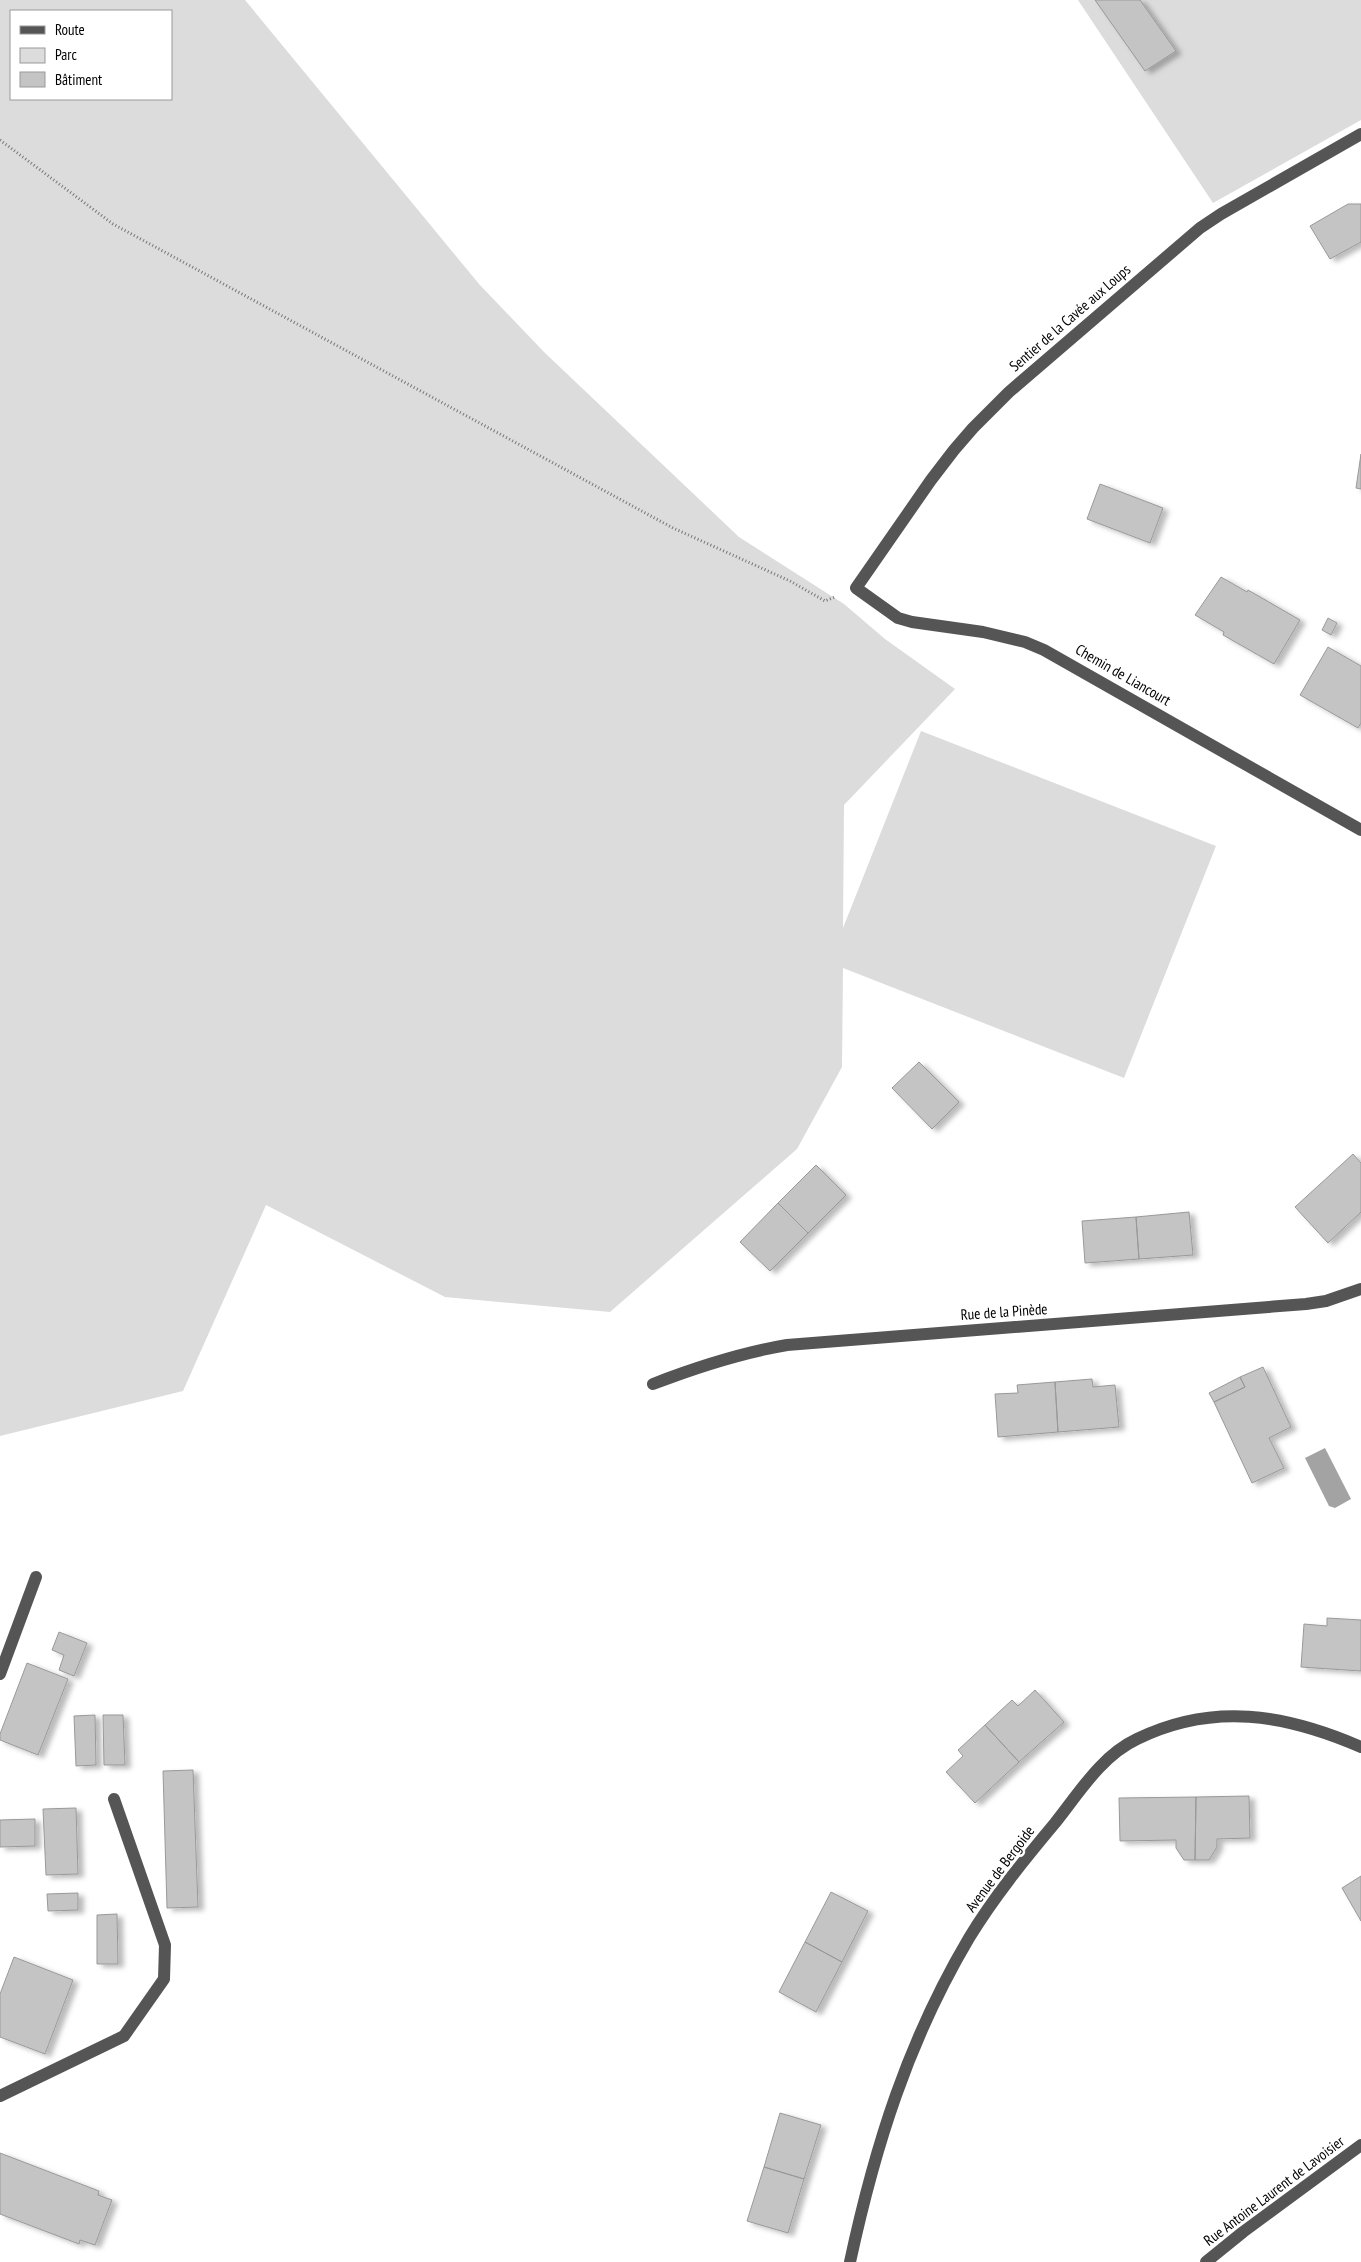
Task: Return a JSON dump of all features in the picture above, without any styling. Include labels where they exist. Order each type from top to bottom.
[{"type":"street","name":"Sentier de la Cavée aux Loups","points":[[856,588],[954,450],[1010,392],[1200,228],[1221,214],[1361,134]]},
{"type":"street","name":"Chemin de Liancourt","points":[[856,588],[898,618],[912,622],[983,632],[1025,642],[1044,650],[1361,830]]},
{"type":"street","name":"Rue de la Pinède","points":[[653,1384],[716,1361],[787,1345],[1306,1304],[1326,1301],[1361,1289]]},
{"type":"street","points":[[0,1674],[36,1577]]},
{"type":"street","name":"Avenue de Bergoide","points":[[850,2262],[866,2187],[887,2118],[899,2083],[931,2009],[970,1937],[1010,1878],[1103,1763],[1129,1743],[1154,1731],[1202,1717],[1225,1715],[1251,1716],[1283,1721],[1325,1733],[1361,1747]]},
{"type":"street","points":[[0,2096],[124,2036],[164,1979],[165,1945],[114,1799]]},
{"type":"street","name":"Rue Antoine Laurent de Lavoisier","points":[[1206,2262],[1243,2232],[1361,2145]]},
{"type":"path","points":[[0,140],[113,224],[673,528],[790,581],[825,601],[856,588]]},
{"type":"green space","points":[[0,0],[245,0],[479,284],[544,352],[739,537],[844,604],[885,639],[955,689],[844,805],[843,928],[921,731],[1216,846],[1124,1078],[843,968],[842,1067],[797,1149],[610,1312],[445,1297],[266,1205],[183,1391],[0,1436]]},
{"type":"green space","points":[[1078,0],[1361,0],[1361,120],[1213,203]]},
{"type":"shaded area","points":[[1325,1448],[1351,1499],[1335,1508],[1329,1506],[1305,1458]]},
{"type":"building","points":[[1095,0],[1140,0],[1176,51],[1145,71]]},
{"type":"building","points":[[1348,204],[1361,204],[1361,242],[1330,259],[1310,226]]},
{"type":"building","points":[[1361,454],[1361,489],[1356,488]]},
{"type":"building","points":[[1100,484],[1163,508],[1150,543],[1087,519]]},
{"type":"building","points":[[1221,577],[1300,620],[1274,664],[1223,635],[1224,632],[1195,615]]},
{"type":"building","points":[[1328,618],[1337,623],[1331,635],[1322,630]]},
{"type":"building","points":[[1328,647],[1361,666],[1361,723],[1358,728],[1300,695]]},
{"type":"building","points":[[919,1062],[959,1102],[932,1129],[892,1088]]},
{"type":"building","points":[[1353,1154],[1361,1163],[1361,1212],[1328,1243],[1295,1207]]},
{"type":"building","points":[[816,1165],[846,1195],[808,1233],[778,1203]]},
{"type":"building","points":[[778,1203],[808,1233],[770,1271],[740,1242]]},
{"type":"building","points":[[1189,1212],[1193,1255],[1139,1259],[1136,1217]]},
{"type":"building","points":[[1136,1217],[1139,1259],[1085,1263],[1082,1221]]},
{"type":"building","points":[[1263,1367],[1291,1427],[1269,1438],[1284,1468],[1252,1483],[1214,1402],[1245,1387],[1240,1377]]},
{"type":"building","points":[[1240,1377],[1245,1387],[1214,1402],[1209,1393]]},
{"type":"building","points":[[1092,1379],[1093,1387],[1115,1385],[1119,1427],[1058,1432],[1055,1382]]},
{"type":"building","points":[[1055,1382],[1058,1432],[998,1437],[995,1394],[1018,1393],[1017,1385]]},
{"type":"building","points":[[1327,1618],[1361,1620],[1361,1671],[1301,1667],[1304,1624],[1327,1626]]},
{"type":"building","points":[[59,1632],[87,1643],[74,1676],[59,1670],[64,1655],[52,1650]]},
{"type":"building","points":[[27,1663],[68,1679],[38,1755],[0,1740],[0,1734]]},
{"type":"building","points":[[1035,1690],[1064,1722],[1019,1762],[985,1725],[1012,1700],[1018,1706]]},
{"type":"building","points":[[95,1715],[96,1765],[76,1766],[74,1716]]},
{"type":"building","points":[[103,1715],[123,1715],[125,1765],[104,1765]]},
{"type":"building","points":[[985,1725],[1019,1762],[975,1803],[946,1772],[963,1756],[958,1750]]},
{"type":"building","points":[[193,1770],[198,1907],[167,1908],[163,1771]]},
{"type":"building","points":[[1249,1796],[1250,1838],[1217,1839],[1217,1847],[1209,1860],[1195,1860],[1196,1797]]},
{"type":"building","points":[[1196,1797],[1195,1860],[1184,1860],[1176,1848],[1176,1840],[1120,1841],[1119,1798]]},
{"type":"building","points":[[76,1808],[78,1874],[46,1875],[43,1809]]},
{"type":"building","points":[[35,1819],[35,1846],[0,1847],[0,1820]]},
{"type":"building","points":[[1361,1876],[1361,1921],[1342,1888]]},
{"type":"building","points":[[831,1892],[868,1911],[842,1962],[805,1942]]},
{"type":"building","points":[[78,1893],[78,1910],[48,1911],[47,1894]]},
{"type":"building","points":[[117,1914],[118,1964],[97,1964],[97,1915]]},
{"type":"building","points":[[805,1942],[842,1962],[816,2012],[779,1992]]},
{"type":"building","points":[[14,1957],[73,1980],[45,2054],[0,2037],[0,1994]]},
{"type":"building","points":[[780,2113],[821,2125],[804,2179],[764,2167]]},
{"type":"building","points":[[0,2153],[99,2191],[98,2195],[112,2200],[95,2245],[80,2240],[79,2244],[0,2214]]},
{"type":"building","points":[[764,2167],[804,2179],[788,2233],[747,2221]]}]
